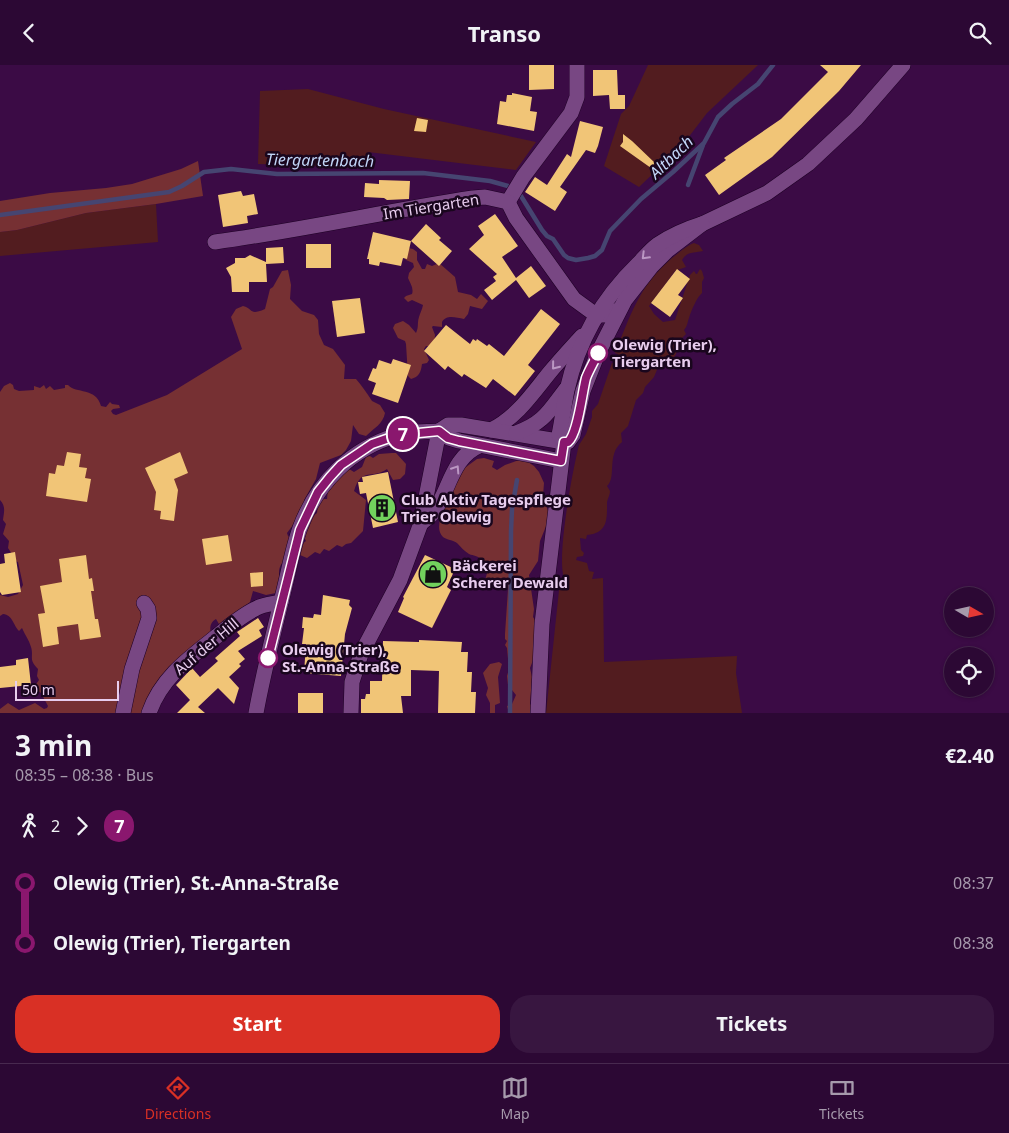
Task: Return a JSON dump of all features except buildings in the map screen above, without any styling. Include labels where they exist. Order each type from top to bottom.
[{"type":"street","points":[[577,65],[577,97],[571,113],[512,194],[516,218],[568,293],[584,308],[596,315],[608,315],[620,309]]},
{"type":"street","points":[[256,713],[281,602],[302,525],[318,492],[341,465],[372,444],[398,435],[439,431],[448,425],[491,429],[568,442],[574,435],[587,376],[620,309],[650,267],[668,250],[702,225],[767,193],[808,165],[856,119],[903,65]]},
{"type":"street","name":"Im Tiergarten","points":[[215,242],[473,198],[512,194]]},
{"type":"street","points":[[538,713],[542,624],[564,442],[559,435],[567,388],[588,330],[596,315],[629,272],[655,246],[681,231],[702,225]]},
{"type":"street","points":[[491,429],[506,421],[520,409],[561,359],[588,330]]},
{"type":"street","points":[[516,433],[532,428],[544,419],[567,388]]},
{"type":"street","points":[[439,431],[448,438],[479,446],[561,461]]},
{"type":"street","points":[[351,713],[351,689],[361,654],[400,580],[421,523],[439,431]]},
{"type":"street","points":[[421,523],[432,514],[458,465],[469,452],[479,446]]},
{"type":"street","name":"Auf der Hill","points":[[149,713],[158,691],[188,660],[241,617],[257,607],[281,602]]},
{"type":"street","points":[[123,713],[132,669],[149,618],[148,609],[144,603]]},
{"type":"shaded area","points":[[648,65],[758,65],[707,113],[681,147],[639,187],[604,166],[621,114],[629,106]]},
{"type":"shaded area","points":[[308,89],[384,109],[536,142],[516,170],[368,152],[366,168],[258,164],[260,91]]},
{"type":"shaded area","points":[[198,161],[203,196],[86,213],[17,230],[0,232],[0,201],[50,193],[132,184],[181,169]]},
{"type":"shaded area","points":[[156,204],[158,242],[0,256],[0,232],[17,230],[86,213]]},
{"type":"shaded area","points":[[694,243],[699,245],[703,251],[684,257],[682,260],[686,267],[675,271],[649,306],[654,314],[663,322],[675,320],[690,275],[694,271],[697,274],[700,269],[704,278],[702,293],[694,304],[684,330],[686,334],[677,343],[675,356],[659,365],[654,377],[636,400],[628,426],[621,433],[622,442],[614,453],[610,482],[607,486],[610,491],[605,524],[599,531],[587,535],[586,539],[580,538],[581,550],[584,553],[583,556],[577,557],[576,560],[587,563],[589,571],[594,572],[592,579],[603,578],[604,662],[737,656],[736,673],[742,713],[546,713],[560,581],[565,580],[562,570],[563,536],[579,445],[586,434],[592,417],[592,411],[598,404],[612,363],[615,363],[618,354],[615,353],[637,301],[651,279],[672,258]]},
{"type":"shaded area","points":[[408,248],[417,252],[417,260],[422,269],[425,269],[427,264],[432,266],[439,263],[455,277],[458,292],[471,295],[477,299],[481,294],[488,301],[482,309],[470,306],[468,314],[464,319],[449,317],[442,322],[442,327],[432,327],[435,335],[434,346],[426,346],[424,349],[429,360],[427,363],[422,364],[418,375],[411,379],[408,376],[405,341],[398,338],[393,328],[395,324],[403,321],[416,333],[423,305],[412,300],[408,302],[404,298],[412,294],[412,286],[408,278],[409,273],[414,267],[413,263],[404,257]]},
{"type":"shaded area","points":[[288,270],[291,285],[290,299],[302,311],[314,315],[318,320],[319,334],[324,345],[333,349],[345,365],[344,379],[356,379],[372,401],[380,405],[385,413],[380,423],[366,436],[359,434],[353,425],[351,441],[346,450],[341,455],[320,463],[316,479],[304,500],[305,506],[299,524],[293,525],[287,533],[291,539],[288,558],[280,566],[281,585],[276,593],[266,595],[253,591],[250,602],[223,625],[219,624],[216,619],[212,622],[210,626],[211,636],[163,678],[159,679],[149,713],[0,713],[0,709],[8,703],[19,710],[35,703],[44,709],[48,706],[41,693],[34,687],[39,680],[37,676],[38,669],[33,663],[32,650],[22,628],[19,631],[9,616],[3,614],[0,616],[0,595],[8,597],[18,594],[23,585],[18,562],[12,560],[12,554],[8,548],[9,541],[3,534],[6,524],[3,520],[4,507],[0,500],[0,392],[4,386],[10,383],[14,389],[19,391],[34,390],[34,386],[40,388],[44,385],[46,389],[50,386],[54,390],[65,388],[65,385],[68,385],[95,396],[101,406],[106,407],[110,402],[119,405],[120,408],[111,411],[116,415],[167,395],[242,349],[231,317],[236,309],[243,306],[254,312],[265,309],[270,289],[282,271]]},
{"type":"shaded area","points":[[396,453],[406,464],[405,474],[400,479],[393,480],[387,469],[377,474],[364,476],[357,483],[354,491],[366,500],[363,531],[351,543],[342,547],[337,545],[329,551],[324,549],[320,554],[315,552],[307,558],[300,555],[301,545],[306,541],[304,537],[311,518],[317,513],[321,499],[327,499],[328,489],[349,469],[354,472],[362,467],[366,457],[370,456],[373,458],[379,454]]},
{"type":"shaded area","points":[[484,458],[494,461],[492,467],[497,470],[519,460],[528,462],[539,472],[544,483],[543,496],[549,519],[540,541],[538,561],[529,575],[534,609],[533,617],[537,623],[535,655],[530,668],[532,677],[530,704],[533,707],[534,713],[509,713],[507,706],[512,704],[516,695],[508,685],[507,676],[509,669],[505,634],[508,589],[503,584],[493,587],[486,585],[487,573],[485,566],[481,564],[482,560],[477,556],[467,553],[455,542],[443,537],[439,527],[444,509],[452,494],[450,486],[464,464],[466,467],[477,459]]},
{"type":"shaded area","points":[[499,662],[502,664],[498,677],[500,703],[495,705],[495,713],[490,713],[490,703],[486,695],[488,688],[483,673],[490,664]]},
{"type":"waterway","name":"Tiergartenbach","points":[[0,215],[169,192],[204,172],[231,169],[277,174],[423,173],[490,181],[508,186],[521,196],[542,230],[553,239],[564,255],[576,260],[588,258],[595,256],[602,250],[610,231],[641,199],[704,143],[718,117],[758,84],[773,65]]},
{"type":"waterway","name":"Altbach","points":[[688,185],[703,145]]},
{"type":"waterway","points":[[510,713],[511,531],[512,509],[517,480]]},
{"type":"bus line","name":"7","points":[[268,658],[300,530],[318,492],[341,465],[372,444],[398,435],[439,431],[448,438],[479,446],[561,461],[564,442],[568,442],[574,435],[587,376],[598,353]]},
{"type":"place","name":"Olewig (Trier), Tiergarten","points":[[598,353]]},
{"type":"place","name":"Club Aktiv Tagespflege Trier Olewig","points":[[382,508]]},
{"type":"place","name":"Bäckerei Scherer Dewald","points":[[433,574]]},
{"type":"place","name":"Olewig (Trier), St.-Anna-Straße","points":[[268,658]]}]
